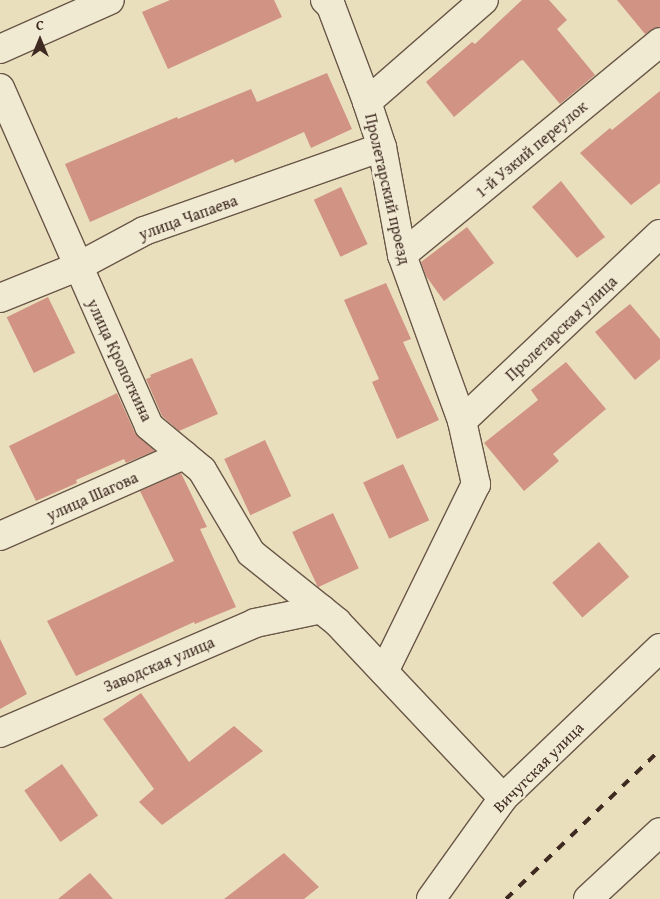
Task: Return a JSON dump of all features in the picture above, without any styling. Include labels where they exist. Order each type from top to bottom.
[{"type":"street","points":[[0,49],[110,0]]},
{"type":"street","name":"Пролетарский проезд","points":[[325,0],[331,6],[382,147],[402,255],[462,421],[476,484],[384,672]]},
{"type":"street","points":[[367,102],[484,0]]},
{"type":"street","name":"1-й Узкий переулок","points":[[402,255],[660,42]]},
{"type":"street","name":"улица Кропоткина","points":[[0,88],[77,267],[149,426],[202,470],[251,553],[338,622],[503,798]]},
{"type":"street","name":"улица Чапаева","points":[[0,298],[77,267],[144,232],[382,147]]},
{"type":"street","name":"Пролетарская улица","points":[[462,421],[660,234]]},
{"type":"street","name":"улица Шагова","points":[[0,536],[184,455]]},
{"type":"street","name":"Заводская улица","points":[[0,733],[255,623],[322,610]]},
{"type":"street","name":"Вичугская улица","points":[[431,899],[503,798],[660,648]]},
{"type":"street","points":[[588,899],[660,832]]},
{"type":"building","points":[[170,0],[274,0],[282,17],[168,69],[142,12]]},
{"type":"building","points":[[522,0],[549,0],[567,20],[557,29],[595,75],[560,104],[523,60],[454,117],[426,82],[472,42],[475,44]]},
{"type":"building","points":[[617,0],[660,0],[660,27],[645,34]]},
{"type":"building","points":[[327,73],[352,129],[311,148],[304,132],[235,163],[233,159],[90,222],[65,164],[177,117],[178,119],[251,89],[257,102]]},
{"type":"building","points":[[660,91],[660,183],[631,205],[580,153]]},
{"type":"building","points":[[561,181],[605,237],[577,258],[532,207]]},
{"type":"building","points":[[341,187],[368,244],[340,257],[314,200]]},
{"type":"building","points":[[467,227],[494,263],[444,301],[426,276],[421,262]]},
{"type":"building","points":[[386,283],[411,339],[403,342],[439,420],[397,439],[372,382],[379,379],[344,300]]},
{"type":"building","points":[[48,297],[75,353],[34,373],[7,317]]},
{"type":"building","points":[[630,304],[660,339],[660,359],[635,380],[595,332]]},
{"type":"building","points":[[192,358],[218,414],[179,431],[162,416],[146,379],[151,377],[150,375]]},
{"type":"building","points":[[566,362],[606,409],[553,454],[559,461],[524,491],[484,443],[538,400],[531,390]]},
{"type":"building","points":[[117,393],[135,433],[155,451],[126,463],[124,459],[76,480],[77,483],[36,501],[9,446]]},
{"type":"building","points":[[265,440],[291,496],[250,515],[224,459]]},
{"type":"building","points":[[403,464],[429,520],[389,539],[363,483]]},
{"type":"building","points":[[181,473],[207,527],[200,529],[236,607],[195,624],[194,622],[76,676],[47,621],[174,561],[140,491]]},
{"type":"building","points":[[333,513],[359,568],[318,587],[292,532]]},
{"type":"building","points":[[599,542],[629,577],[582,617],[552,583]]},
{"type":"building","points":[[0,639],[27,694],[0,709]]},
{"type":"building","points":[[141,693],[189,762],[234,726],[263,751],[162,825],[139,802],[154,789],[103,719]]},
{"type":"building","points":[[62,764],[98,816],[60,842],[24,790]]},
{"type":"building","points":[[284,853],[319,887],[304,899],[224,899]]},
{"type":"building","points":[[90,873],[113,899],[58,899]]},
{"type":"railway","points":[[506,899],[660,750]]}]
